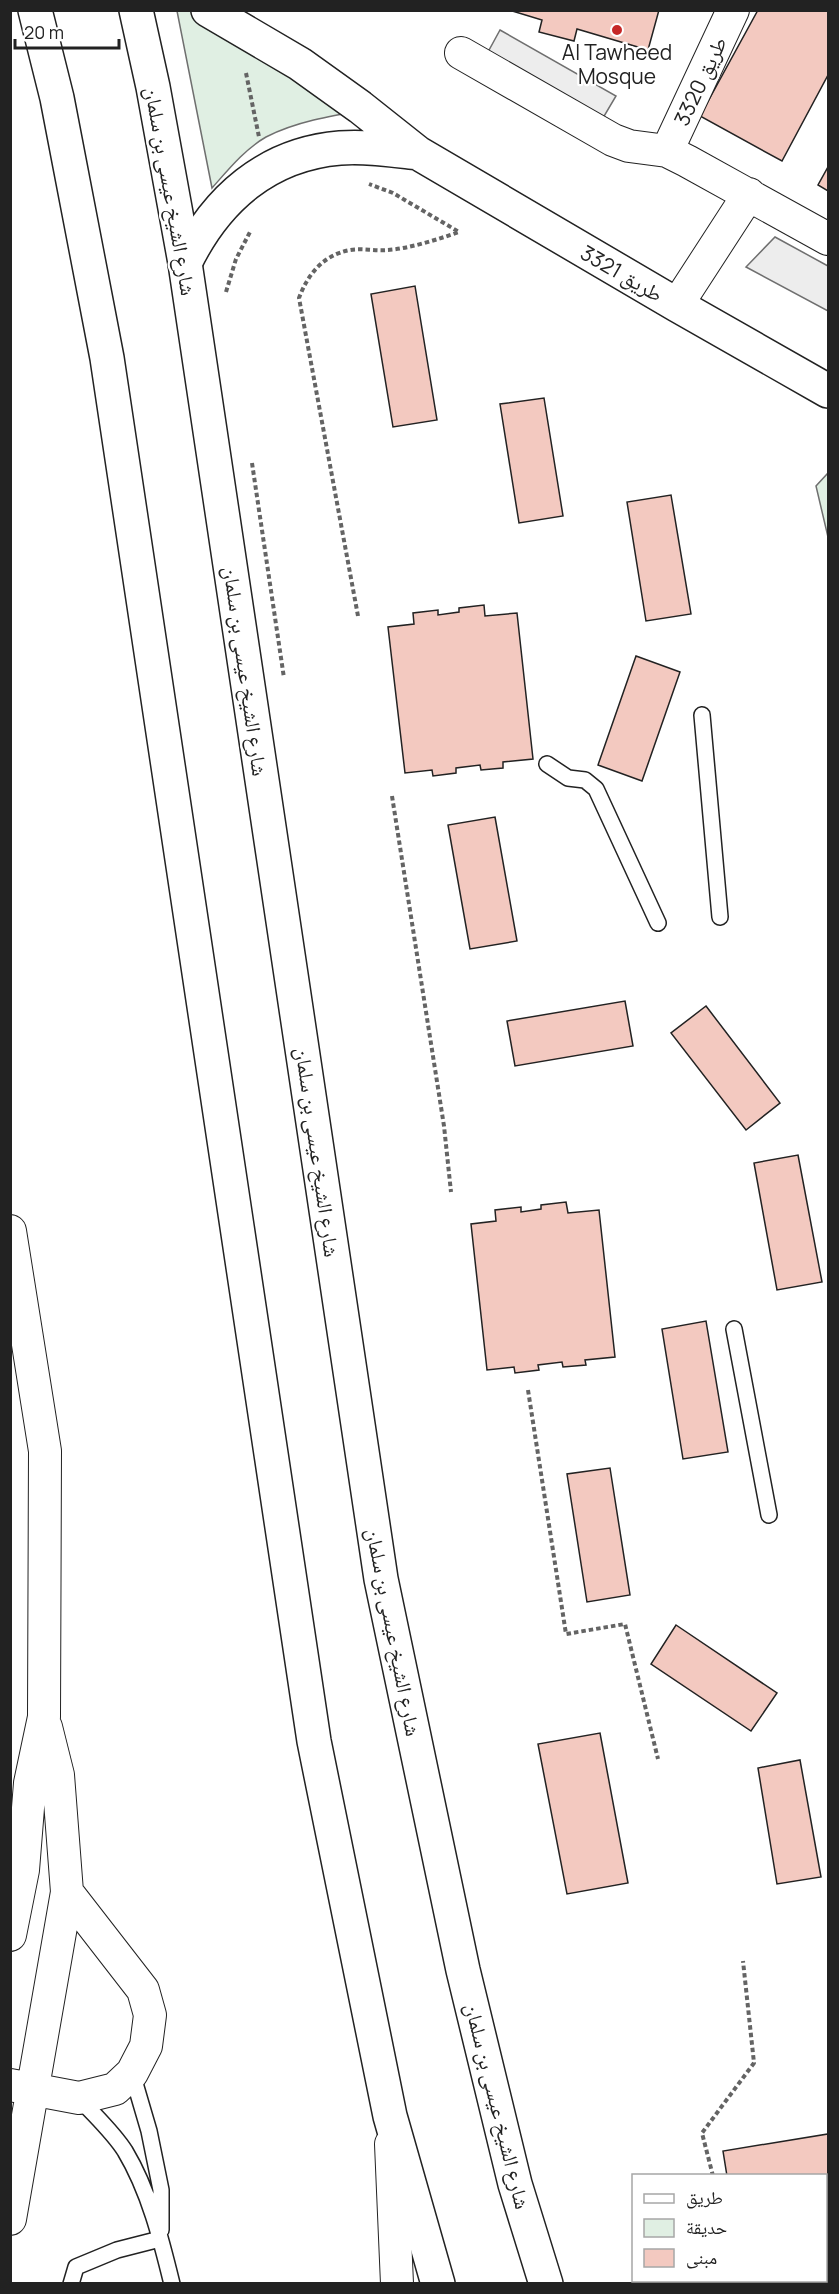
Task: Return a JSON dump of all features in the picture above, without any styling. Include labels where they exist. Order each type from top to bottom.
[{"type":"main road","points":[[34,10],[57,98],[107,358],[314,1741],[390,2116],[438,2283]]},
{"type":"main road","name":"شارع الشيخ عيسى بن سلمان","points":[[136,10],[153,87],[185,263],[381,1579],[464,1970],[515,2184],[546,2283]]},
{"type":"main road","name":"طريق 3321","points":[[208,10],[285,54],[331,85],[418,153],[677,305],[828,390]]},
{"type":"main road","name":"طريق 3321","points":[[185,263],[196,241],[215,213],[245,184],[289,160],[314,152],[339,148],[364,147],[418,153]]},
{"type":"street","name":"طريق 3320","points":[[666,151],[734,10]]},
{"type":"street","points":[[461,53],[613,140],[629,146],[666,151],[749,194],[828,239]]},
{"type":"street","points":[[677,305],[749,194]]},
{"type":"street","points":[[10,1231],[45,1451],[44,1717],[30,1783],[23,1870],[10,1935]]},
{"type":"street","points":[[10,2219],[22,2087],[67,1892],[58,1775],[44,1717]]},
{"type":"street","points":[[22,2087],[79,2098],[116,2089],[132,2073],[146,2046],[150,2015],[143,1990],[67,1892]]},
{"type":"street","points":[[390,2116],[398,2283]]},
{"type":"lane","points":[[702,715],[720,917]]},
{"type":"lane","points":[[547,764],[568,778],[585,780],[597,789],[658,923]]},
{"type":"lane","points":[[734,1329],[769,1515]]},
{"type":"lane","points":[[132,2073],[161,2190],[160,2239]]},
{"type":"lane","points":[[79,2098],[124,2150],[137,2174],[160,2239],[172,2283]]},
{"type":"lane","points":[[71,2283],[76,2267],[117,2250],[160,2239]]},
{"type":"path","points":[[237,27],[266,171]]},
{"type":"path","points":[[358,616],[299,298],[311,273],[321,263],[335,255],[351,250],[389,250],[459,232],[393,193],[359,182]]},
{"type":"path","points":[[228,304],[226,292],[236,259],[253,225]]},
{"type":"path","points":[[251,454],[285,685]]},
{"type":"path","points":[[392,796],[444,1126],[451,1192]]},
{"type":"path","points":[[528,1390],[566,1634],[625,1624],[658,1759]]},
{"type":"path","points":[[713,2174],[702,2133],[754,2062],[743,1961]]},
{"type":"green space","points":[[177,11],[206,11],[383,107],[308,121],[266,137],[244,154],[212,188]]},
{"type":"green space","points":[[828,473],[828,537],[816,486]]},
{"type":"shaded area","points":[[500,30],[616,96],[603,118],[488,52]]},
{"type":"shaded area","points":[[775,237],[828,266],[828,311],[746,267]]},
{"type":"building","name":"Al Tawheed Mosque","points":[[509,10],[659,10],[648,50],[577,29],[574,41],[539,32],[542,20]]},
{"type":"building","points":[[758,10],[828,10],[828,75],[782,161],[700,116]]},
{"type":"building","points":[[828,167],[828,191],[818,185]]},
{"type":"building","points":[[415,286],[437,420],[393,427],[371,294]]},
{"type":"building","points":[[544,398],[563,516],[519,523],[500,404]]},
{"type":"building","points":[[671,495],[691,614],[646,621],[627,502]]},
{"type":"building","points":[[484,605],[485,616],[517,613],[533,759],[503,762],[503,768],[481,770],[480,765],[456,768],[456,773],[433,776],[432,770],[405,773],[388,627],[414,624],[413,613],[438,610],[438,615],[459,612],[459,608]]},
{"type":"building","points":[[636,656],[680,672],[642,781],[598,765]]},
{"type":"building","points":[[495,817],[517,941],[470,949],[448,825]]},
{"type":"building","points":[[625,1001],[633,1046],[515,1066],[507,1021]]},
{"type":"building","points":[[706,1006],[780,1103],[746,1130],[671,1033]]},
{"type":"building","points":[[798,1155],[822,1282],[777,1290],[754,1163]]},
{"type":"building","points":[[566,1202],[568,1213],[599,1210],[615,1357],[585,1360],[586,1365],[563,1367],[562,1362],[538,1365],[539,1370],[515,1373],[514,1367],[487,1370],[471,1224],[496,1221],[495,1210],[521,1207],[521,1212],[541,1209],[541,1205]]},
{"type":"building","points":[[706,1321],[728,1452],[683,1459],[662,1329]]},
{"type":"building","points":[[610,1468],[630,1595],[587,1602],[567,1474]]},
{"type":"building","points":[[676,1625],[777,1693],[751,1731],[651,1664]]},
{"type":"building","points":[[600,1733],[628,1883],[567,1894],[538,1744]]},
{"type":"building","points":[[800,1760],[821,1877],[777,1884],[758,1768]]},
{"type":"building","points":[[828,2134],[828,2184],[827,2174],[727,2174],[723,2151]]},
{"type":"building","points":[[666,2282],[719,2282],[720,2284],[662,2284]]},
{"type":"place","name":"Al Tawheed Mosque","points":[[617,30]]}]
